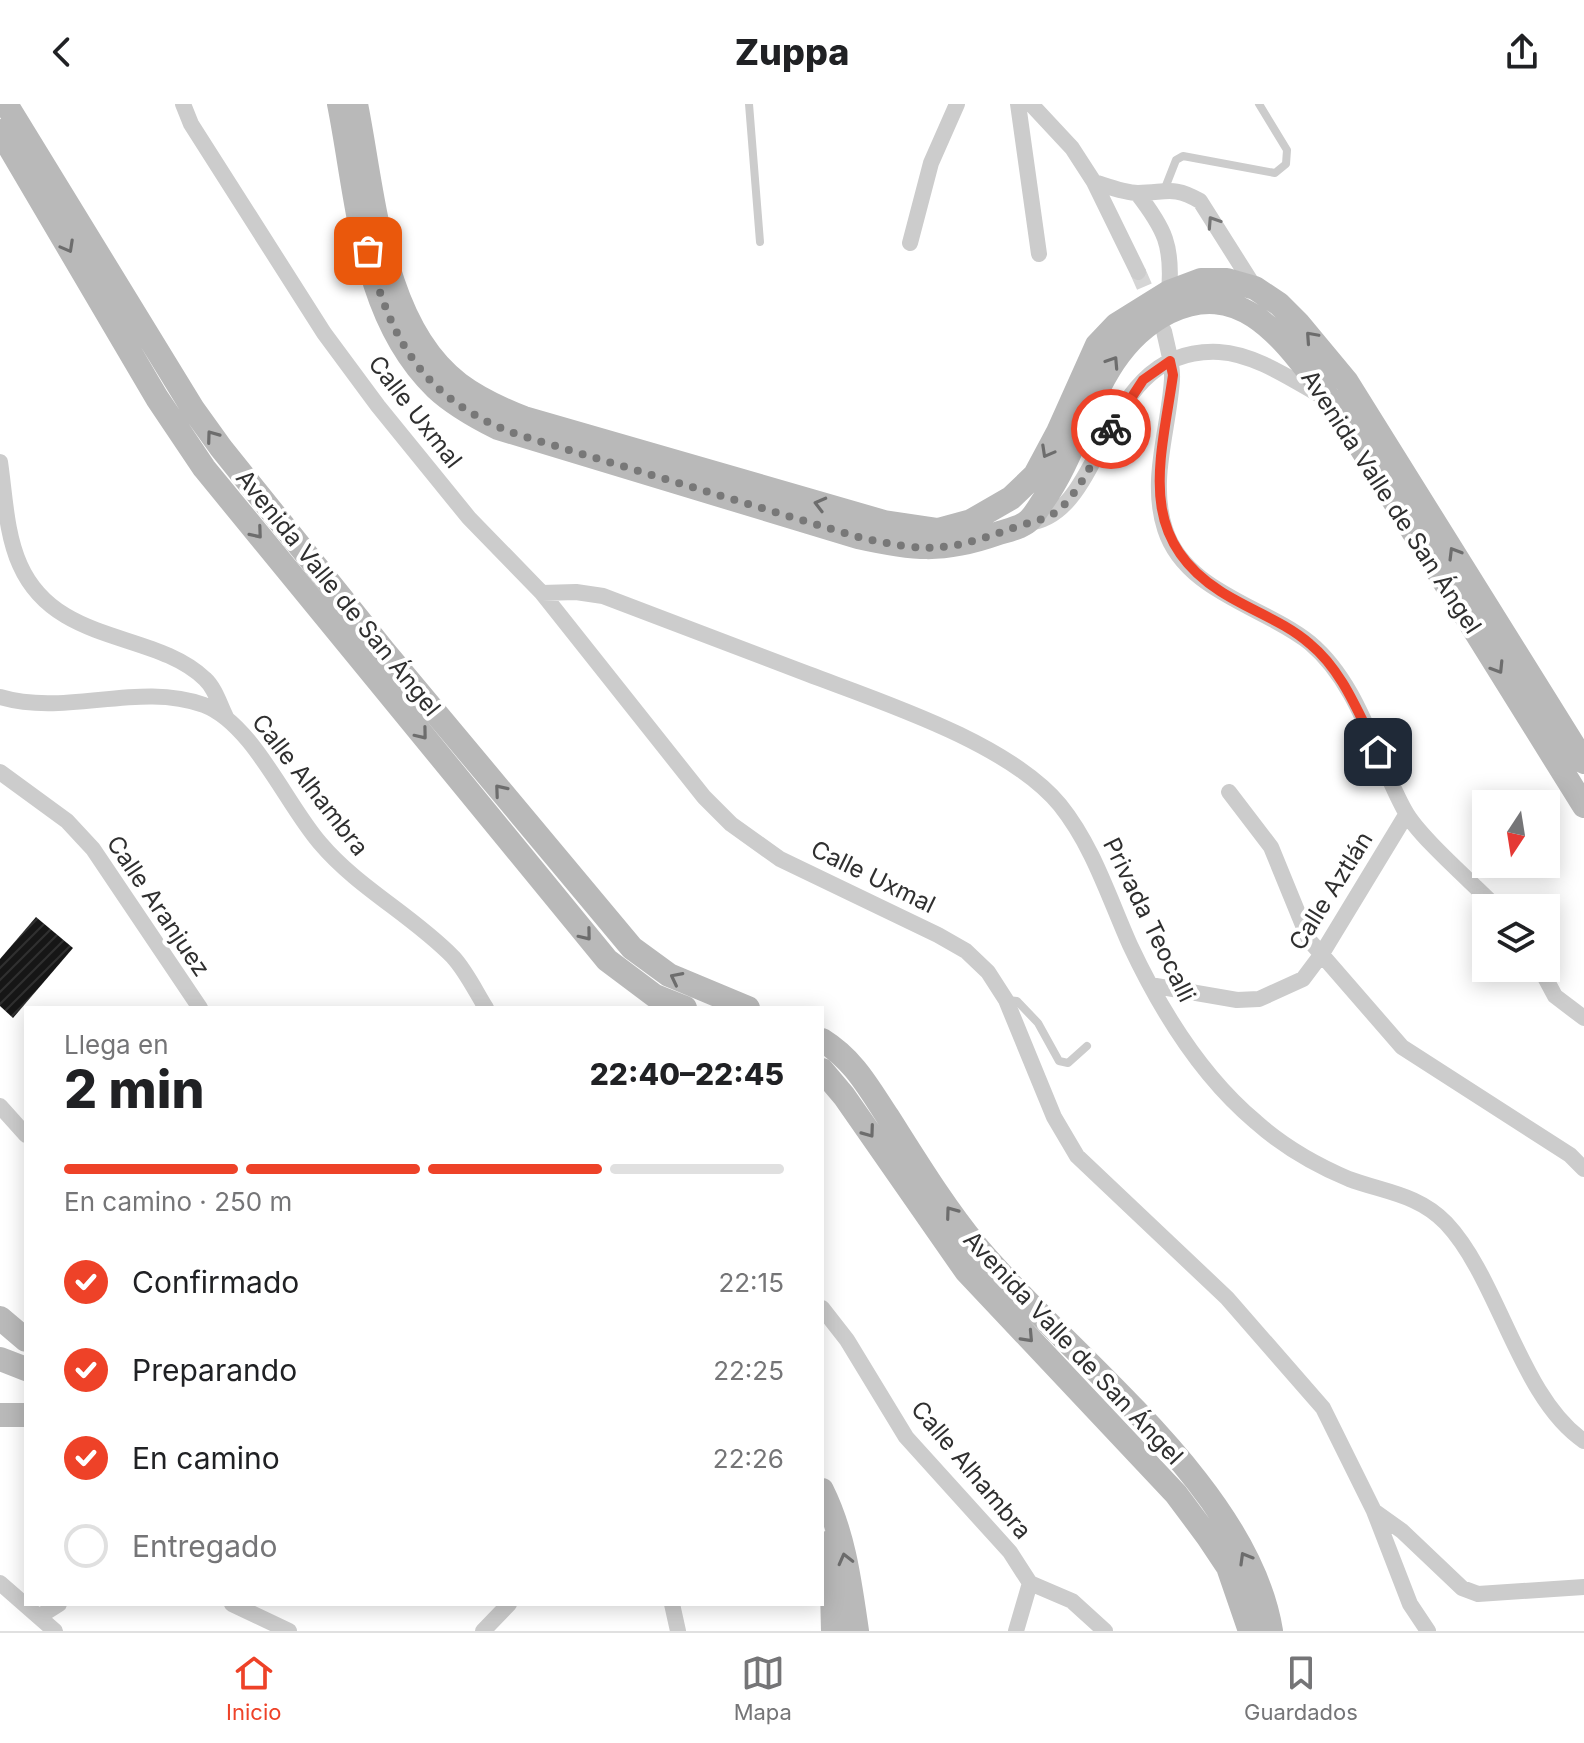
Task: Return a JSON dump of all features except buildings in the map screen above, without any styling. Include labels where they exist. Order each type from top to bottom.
[{"type":"street","name":"Avenida Valle de San Ángel","points":[[6,104],[193,409],[247,484],[632,948],[669,975],[743,1006]]},
{"type":"street","name":"Calle Uxmal","points":[[183,104],[191,124],[342,357],[469,518],[542,593],[704,797],[731,824],[801,870],[966,951],[988,972],[1006,1000],[1066,1141],[1088,1169],[1167,1237],[1227,1298],[1314,1397],[1335,1428],[1374,1511],[1402,1531],[1462,1588],[1478,1594],[1584,1587]]},
{"type":"street","name":"Avenida Valle de San Ángel","points":[[339,104],[379,295],[405,351],[436,389],[468,412],[884,522],[938,530],[973,531],[1027,523],[1063,470],[1102,379],[1124,345],[1155,319],[1179,308],[1226,292],[1255,288],[1279,304],[1298,323],[1347,382],[1584,806]]},
{"type":"street","name":"Avenida Valle de San Ángel","points":[[356,104],[387,261],[401,306],[439,366],[459,385],[522,426]]},
{"type":"street","points":[[910,243],[931,163],[957,104]]},
{"type":"street","points":[[1018,104],[1039,254]]},
{"type":"street","points":[[1031,104],[1072,148],[1094,182],[1138,272]]},
{"type":"street","name":"Avenida Valle de San Ángel","points":[[0,131],[157,398],[204,468],[607,960],[655,996],[680,1006]]},
{"type":"street","points":[[1094,182],[1137,193],[1165,188],[1185,192],[1200,201],[1255,288]]},
{"type":"street","points":[[1137,193],[1157,219],[1169,243],[1169,292]]},
{"type":"street","name":"Avenida Valle de San Ángel","points":[[973,531],[1035,475],[1097,345],[1140,307],[1201,280],[1226,292],[1260,317],[1333,403],[1584,762]]},
{"type":"street","points":[[1164,331],[1173,375],[1159,494],[1166,532],[1173,546],[1194,571],[1220,591],[1299,636],[1327,662],[1345,686],[1406,815],[1483,894]]},
{"type":"street","points":[[1027,523],[1040,522],[1062,508],[1075,492],[1127,400],[1143,380],[1170,361],[1209,353],[1238,356],[1333,403]]},
{"type":"street","points":[[0,462],[13,545],[21,568],[39,593],[89,630],[193,669],[208,682],[227,718]]},
{"type":"street","name":"Privada Teocalli","points":[[542,593],[576,592],[603,596],[882,702],[956,734],[1012,766],[1060,805],[1086,845],[1150,985],[1203,1065],[1255,1122],[1319,1166],[1420,1202],[1451,1228],[1539,1387],[1571,1432],[1584,1441]]},
{"type":"street","name":"Calle Alhambra","points":[[0,697],[27,705],[152,698],[204,705],[227,718],[319,842],[352,876],[454,958],[485,1006]]},
{"type":"street","name":"Calle Aranjuez","points":[[0,772],[67,821],[93,849],[199,1006]]},
{"type":"street","points":[[1229,792],[1271,847],[1309,940],[1402,1047],[1570,1155],[1584,1169]]},
{"type":"street","name":"Calle Aztlán","points":[[1150,985],[1237,1000],[1259,999],[1303,979],[1321,955],[1406,815]]},
{"type":"street","points":[[1548,982],[1555,996],[1582,1015]]},
{"type":"street","name":"Avenida Valle de San Ángel","points":[[824,1042],[857,1069],[948,1210],[977,1247],[1116,1390],[1204,1493],[1247,1559],[1265,1596],[1271,1631]]},
{"type":"street","name":"Avenida Valle de San Ángel","points":[[824,1072],[844,1096],[966,1271],[1176,1494],[1228,1567],[1250,1631]]},
{"type":"street","points":[[0,1106],[24,1133]]},
{"type":"street","name":"Calle Alhambra","points":[[824,1311],[847,1340],[906,1437],[1010,1552],[1030,1583]]},
{"type":"street","points":[[6,1339],[24,1366]]},
{"type":"street","points":[[1093,1405],[1116,1390]]},
{"type":"street","points":[[1111,1426],[1134,1410]]},
{"type":"street","points":[[0,1415],[24,1415]]},
{"type":"street","points":[[824,1494],[832,1509],[845,1556],[857,1631]]},
{"type":"street","points":[[1374,1511],[1410,1604],[1428,1631]]},
{"type":"street","points":[[824,1552],[832,1589],[833,1631]]},
{"type":"street","points":[[0,1583],[24,1603]]},
{"type":"street","points":[[1016,1631],[1030,1583],[1072,1601],[1105,1631]]},
{"type":"street","points":[[28,1606],[55,1631]]},
{"type":"street","points":[[40,1616],[56,1606]]},
{"type":"street","points":[[236,1606],[289,1631]]},
{"type":"street","points":[[483,1631],[507,1606]]},
{"type":"street","points":[[672,1606],[678,1631]]},
{"type":"lane","points":[[749,104],[760,242]]},
{"type":"lane","points":[[1165,188],[1176,160],[1183,156],[1275,173],[1286,164],[1287,150],[1259,104]]},
{"type":"lane","points":[[1006,1000],[1017,1001],[1038,1023],[1059,1061],[1068,1063],[1087,1046]]},
{"type":"tunnel","points":[[1138,272],[1155,311]]},
{"type":"way so far","points":[[368,251],[379,295],[405,351],[436,389],[468,412],[519,435],[858,537],[903,547],[955,547],[1027,523],[1040,522],[1062,508],[1075,492],[1111,429]]},
{"type":"route","points":[[1111,429],[1127,400],[1143,380],[1170,361],[1173,375],[1159,471],[1159,494],[1166,532],[1173,546],[1194,571],[1220,591],[1311,644],[1345,686],[1378,752]]}]
